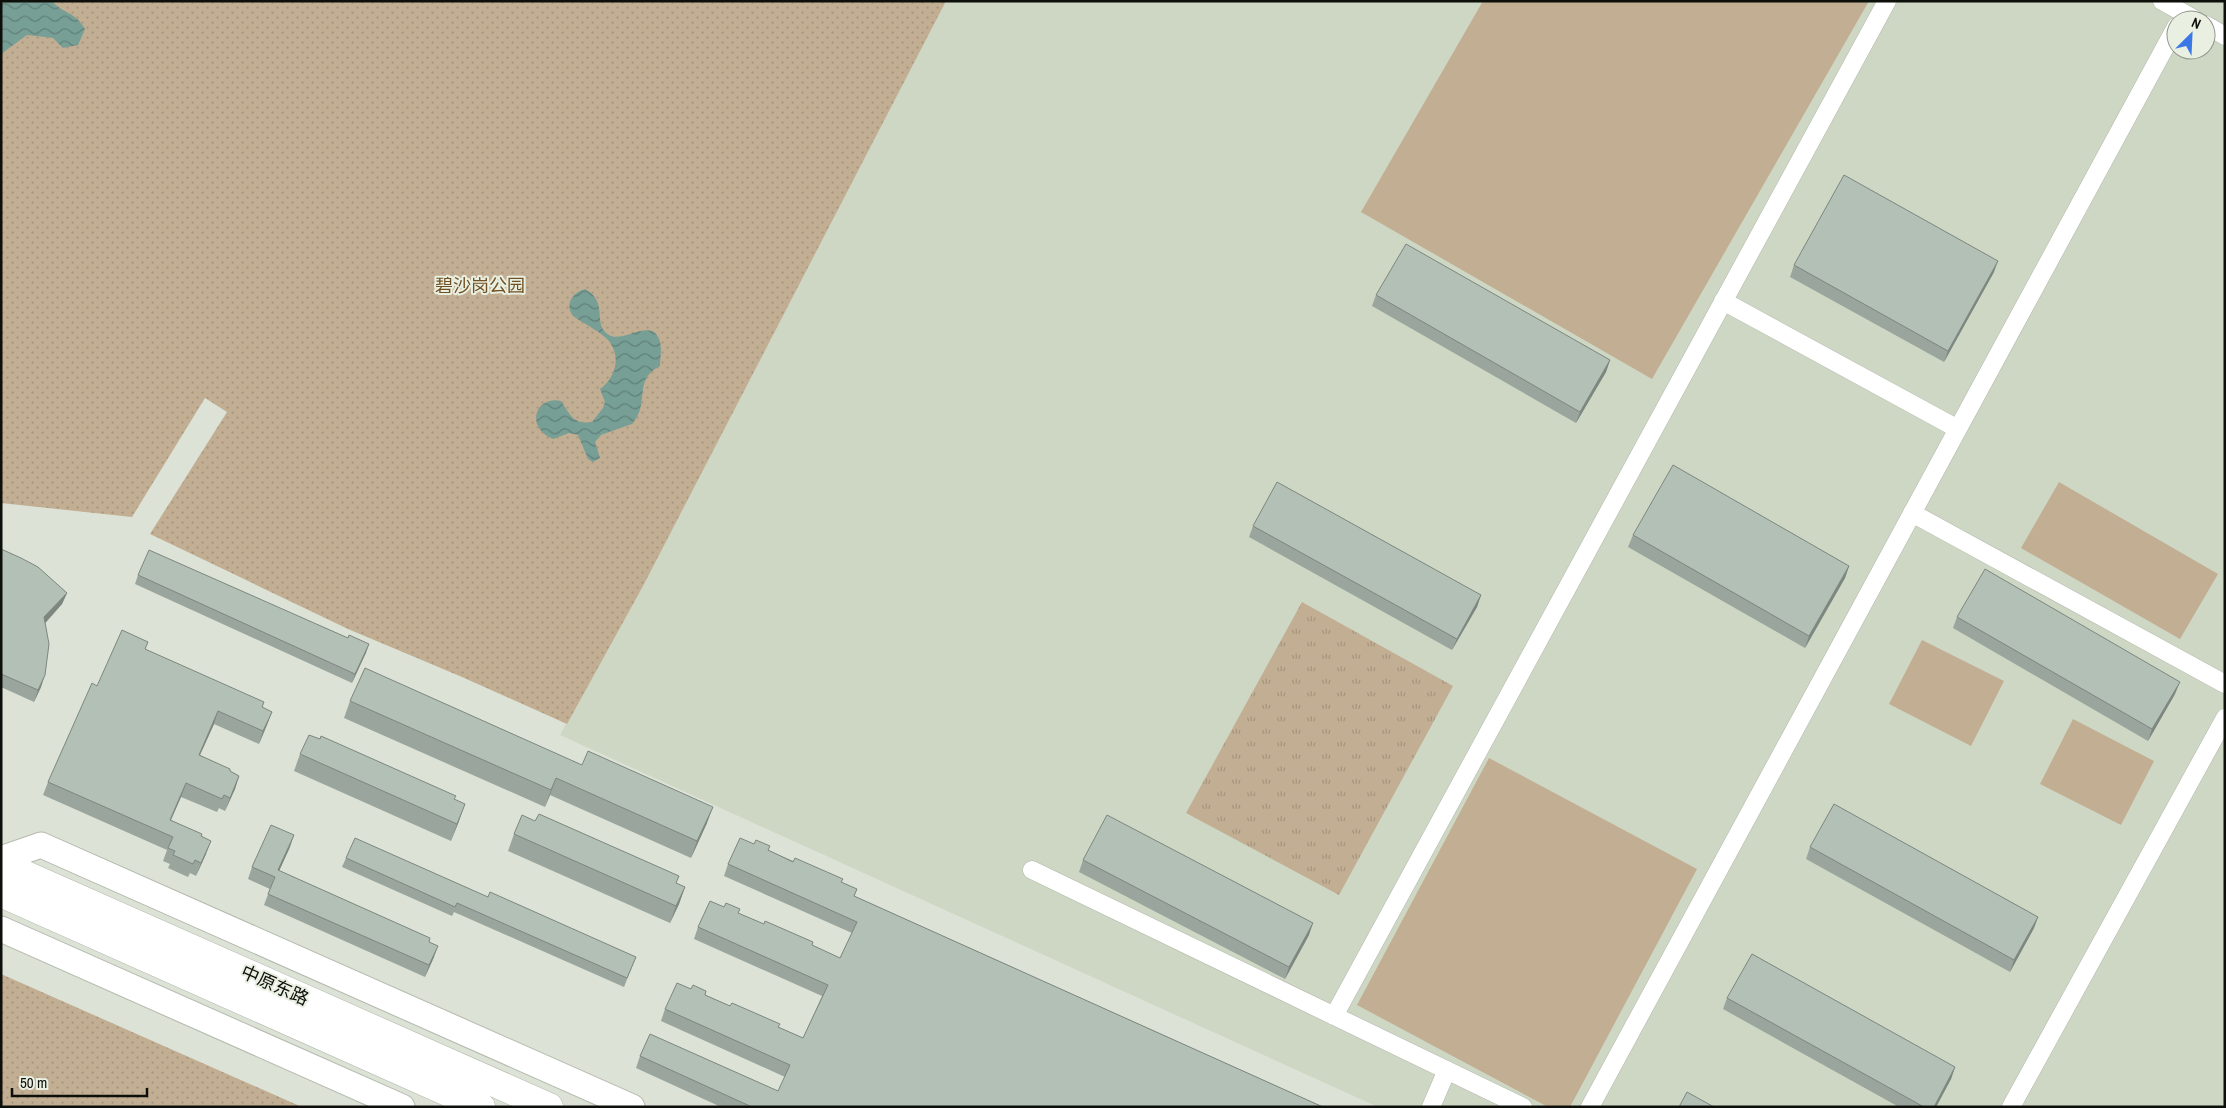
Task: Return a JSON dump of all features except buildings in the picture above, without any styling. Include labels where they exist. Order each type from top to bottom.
[{"type":"main road","name":"中原东路","points":[[1,864],[548,1107]]},
{"type":"main road","name":"中原东路","points":[[1,893],[481,1107]]},
{"type":"street","points":[[1334,1016],[1887,1]]},
{"type":"street","points":[[2162,1],[2172,10]]},
{"type":"street","points":[[1590,1107],[1958,429],[2166,53]]},
{"type":"street","points":[[1723,301],[1958,429]]},
{"type":"street","points":[[1912,514],[2225,684]]},
{"type":"street","points":[[2011,1107],[2225,718]]},
{"type":"street","points":[[1,860],[41,845],[632,1107]]},
{"type":"street","points":[[1032,870],[1523,1107]]},
{"type":"street","points":[[1,929],[402,1107]]},
{"type":"street","points":[[1431,1107],[1447,1070]]},
{"type":"shaded area","points":[[945,1],[2225,1],[2225,1107],[1378,1107],[560,735]]},
{"type":"green space","name":"碧沙岗公园","points":[[1,1],[946,1],[643,586],[567,724],[348,629],[150,534],[227,412],[205,398],[132,517],[1,503]]},
{"type":"green space","points":[[1483,1],[1869,1],[1652,379],[1361,212]]},
{"type":"green space","points":[[2059,482],[2218,574],[2180,639],[2021,548]]},
{"type":"green space","points":[[1302,602],[1453,686],[1339,895],[1186,813]]},
{"type":"green space","points":[[1922,640],[2004,681],[1971,746],[1889,704]]},
{"type":"green space","points":[[2073,719],[2154,761],[2121,825],[2040,784]]},
{"type":"green space","points":[[1489,758],[1697,869],[1570,1107],[1548,1107],[1357,1005]]},
{"type":"green space","points":[[1,974],[302,1107],[1,1107]]},
{"type":"water","points":[[7,1],[52,1],[77,19],[85,29],[78,45],[63,48],[53,38],[27,35],[1,54],[1,4]]},
{"type":"water","points":[[585,289],[597,301],[601,325],[609,335],[615,337],[645,330],[651,331],[656,334],[661,348],[660,366],[646,378],[638,416],[632,424],[601,435],[595,442],[600,458],[593,462],[588,459],[578,435],[569,433],[553,439],[544,434],[538,427],[536,420],[540,407],[552,400],[561,401],[570,414],[580,422],[592,422],[603,408],[605,402],[600,389],[612,375],[616,363],[615,356],[608,340],[573,316],[571,312],[570,304],[573,296]]}]
